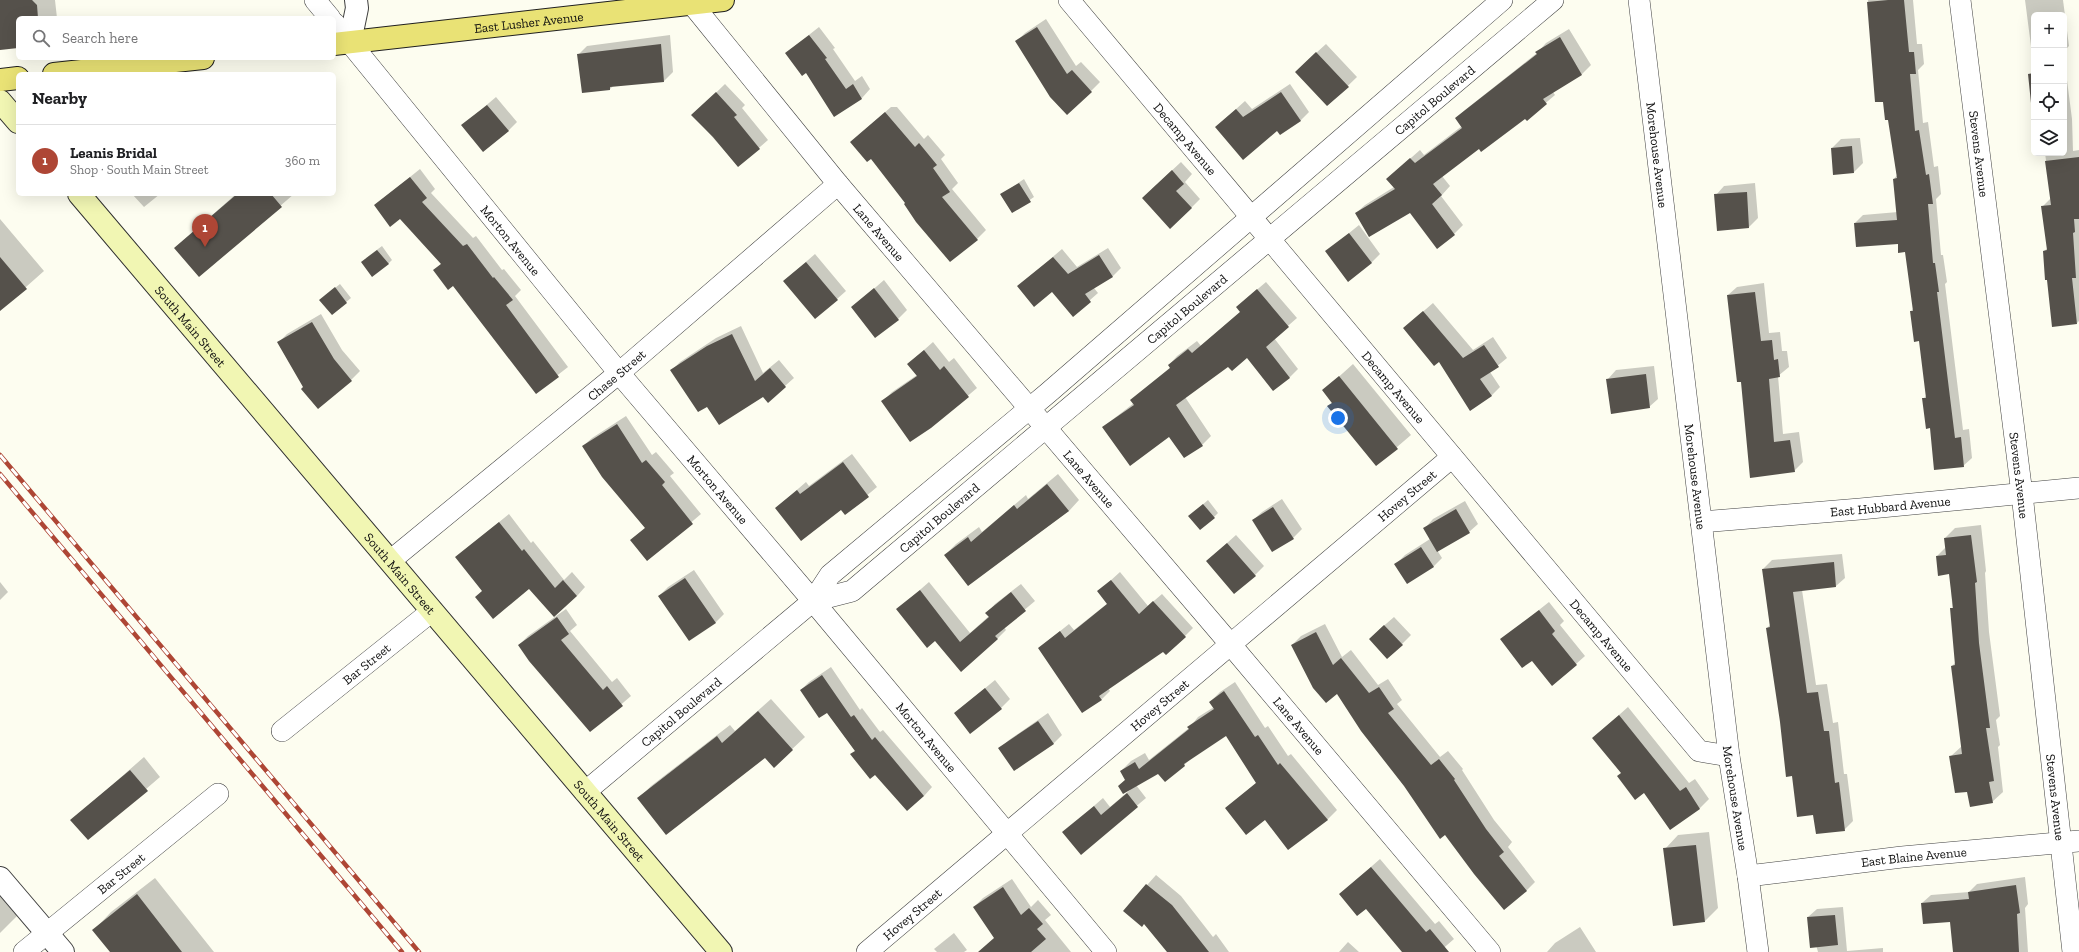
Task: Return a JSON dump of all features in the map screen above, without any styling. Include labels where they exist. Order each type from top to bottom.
[{"type":"main road","name":"East Lusher Avenue","points":[[342,43],[682,3],[723,0]]},
{"type":"main road","points":[[73,72],[184,60]]},
{"type":"main road","points":[[0,80],[16,78]]},
{"type":"main road","points":[[0,101],[16,120]]},
{"type":"main road","name":"South Main Street","points":[[81,196],[721,952]]},
{"type":"street","points":[[315,0],[328,16]]},
{"type":"street","points":[[342,43],[357,8],[356,0]]},
{"type":"street","name":"Decamp Avenue","points":[[1069,0],[1699,751],[1729,756]]},
{"type":"street","name":"Capitol Boulevard","points":[[585,792],[813,601],[830,575],[1030,409],[1502,0]]},
{"type":"street","name":"Capitol Boulevard","points":[[813,601],[852,591],[1553,0]]},
{"type":"street","name":"Morehouse Avenue","points":[[1639,0],[1729,756],[1748,876],[1758,952]]},
{"type":"street","name":"Stevens Avenue","points":[[1960,0],[2022,494],[2070,843],[2073,952]]},
{"type":"street","name":"Lane Avenue","points":[[682,3],[1231,645],[1490,952]]},
{"type":"street","name":"Morton Avenue","points":[[336,28],[342,43],[813,601],[1106,952]]},
{"type":"street","name":"Chase Street","points":[[390,561],[619,373],[838,184]]},
{"type":"street","name":"Hovey Street","points":[[867,952],[1452,458]]},
{"type":"street","name":"East Hubbard Avenue","points":[[1701,522],[2079,488]]},
{"type":"street","name":"Bar Street","points":[[282,731],[432,611]]},
{"type":"street","name":"Bar Street","points":[[24,952],[218,794]]},
{"type":"street","name":"East Blaine Avenue","points":[[1748,876],[1902,857],[2070,843]]},
{"type":"street","points":[[0,878],[63,952]]},
{"type":"building","points":[[0,0],[32,0],[37,5],[38,16],[16,16],[16,48],[0,50]]},
{"type":"building","points":[[1904,0],[1909,52],[1914,52],[1916,74],[1910,74],[1915,131],[1919,130],[1926,175],[1929,174],[1933,204],[1928,204],[1933,263],[1935,263],[1939,292],[1937,292],[1955,438],[1961,437],[1964,467],[1934,470],[1930,428],[1926,429],[1922,398],[1926,398],[1919,341],[1914,342],[1910,311],[1913,311],[1905,252],[1898,253],[1898,244],[1856,247],[1854,223],[1897,220],[1893,179],[1897,178],[1888,120],[1885,120],[1883,102],[1875,102],[1867,2]]},
{"type":"building","points":[[1037,27],[1067,74],[1072,70],[1092,92],[1067,115],[1050,97],[1015,41]]},
{"type":"building","points":[[809,35],[827,58],[825,59],[846,89],[853,84],[862,99],[834,117],[806,73],[802,76],[785,53]]},
{"type":"building","points":[[1560,37],[1582,75],[1543,99],[1547,104],[1527,121],[1525,119],[1481,152],[1479,149],[1433,184],[1442,195],[1432,204],[1455,235],[1437,249],[1410,213],[1369,237],[1355,213],[1395,189],[1386,179],[1410,158],[1415,163],[1462,128],[1455,118],[1537,54],[1535,52]]},
{"type":"building","points":[[661,44],[664,82],[610,87],[610,90],[582,93],[577,54]]},
{"type":"building","points":[[1316,52],[1349,87],[1327,106],[1295,72]]},
{"type":"building","points":[[2028,74],[2031,74],[2031,103]]},
{"type":"building","points":[[716,92],[737,115],[734,117],[760,149],[738,167],[713,137],[691,115]]},
{"type":"building","points":[[1281,92],[1301,121],[1280,135],[1277,131],[1243,160],[1215,127],[1236,109],[1243,117]]},
{"type":"building","points":[[487,105],[509,131],[483,152],[461,125]]},
{"type":"building","points":[[885,112],[915,147],[919,143],[937,165],[933,168],[950,192],[942,197],[978,240],[950,262],[916,222],[904,204],[905,203],[871,159],[867,162],[850,142]]},
{"type":"building","points":[[1852,146],[1854,173],[1833,175],[1831,148]]},
{"type":"building","points":[[2079,157],[2079,219],[2074,219],[2075,232],[2073,233],[2076,278],[2072,278],[2077,324],[2052,327],[2047,280],[2045,280],[2043,251],[2047,250],[2041,206],[2051,205],[2045,161]]},
{"type":"building","points":[[1172,170],[1184,184],[1176,191],[1192,208],[1170,229],[1142,198]]},
{"type":"building","points":[[410,177],[427,198],[422,202],[463,246],[467,244],[493,278],[494,277],[513,300],[506,305],[559,377],[536,394],[453,286],[448,290],[433,270],[441,264],[400,219],[390,227],[374,205]]},
{"type":"building","points":[[1019,183],[1031,202],[1012,213],[1000,194]]},
{"type":"building","points":[[1747,192],[1749,228],[1717,231],[1714,194]]},
{"type":"building","points":[[235,196],[273,196],[282,207],[199,277],[174,248]]},
{"type":"building","points":[[1349,233],[1372,263],[1348,282],[1325,251]]},
{"type":"building","points":[[377,250],[389,264],[372,277],[361,262]]},
{"type":"building","points":[[1099,255],[1113,277],[1085,294],[1091,302],[1073,317],[1052,292],[1034,307],[1017,286],[1053,257],[1068,274]]},
{"type":"building","points":[[0,257],[27,289],[0,311]]},
{"type":"building","points":[[806,262],[838,300],[815,319],[783,281]]},
{"type":"building","points":[[335,287],[347,303],[332,315],[319,300]]},
{"type":"building","points":[[874,288],[899,320],[875,338],[851,307]]},
{"type":"building","points":[[1257,289],[1289,327],[1266,347],[1290,378],[1273,391],[1247,358],[1232,371],[1228,367],[1176,405],[1203,446],[1184,458],[1169,437],[1130,466],[1102,427],[1134,405],[1130,400],[1170,368],[1168,365],[1188,349],[1192,353],[1240,312],[1236,307]]},
{"type":"building","points":[[1755,292],[1761,341],[1772,340],[1774,360],[1778,359],[1780,377],[1769,379],[1774,442],[1790,440],[1795,472],[1750,478],[1741,382],[1737,382],[1727,295]]},
{"type":"building","points":[[1423,311],[1463,358],[1484,345],[1499,367],[1480,379],[1492,396],[1470,411],[1439,362],[1434,366],[1403,328]]},
{"type":"building","points":[[312,322],[334,359],[352,381],[318,409],[301,389],[303,387],[277,342]]},
{"type":"building","points":[[732,334],[755,381],[770,368],[786,387],[768,403],[763,397],[719,425],[707,407],[698,412],[670,370],[707,346]]},
{"type":"building","points":[[924,350],[940,370],[944,366],[969,397],[931,428],[910,442],[881,401],[917,376],[907,364]]},
{"type":"building","points":[[1646,374],[1650,408],[1611,414],[1606,379]]},
{"type":"building","points":[[1339,376],[1398,449],[1376,466],[1327,406],[1332,403],[1322,390]]},
{"type":"building","points":[[617,424],[642,463],[646,460],[665,482],[662,485],[693,524],[647,561],[630,540],[645,528],[602,477],[582,446]]},
{"type":"building","points":[[843,462],[869,497],[845,515],[841,510],[801,541],[775,508],[797,490],[800,494]]},
{"type":"building","points":[[1047,484],[1069,511],[968,586],[944,555],[968,537],[971,542],[1014,505],[1017,509]]},
{"type":"building","points":[[1203,504],[1215,518],[1200,530],[1188,516]]},
{"type":"building","points":[[1273,507],[1294,539],[1272,552],[1252,520]]},
{"type":"building","points":[[1456,509],[1470,533],[1437,552],[1423,528]]},
{"type":"building","points":[[499,522],[522,551],[524,549],[555,588],[563,580],[577,596],[554,617],[529,589],[493,619],[475,597],[482,591],[455,557]]},
{"type":"building","points":[[1971,535],[1977,582],[1975,583],[1979,643],[1990,728],[1986,728],[1994,781],[1989,782],[1993,803],[1970,807],[1967,792],[1955,793],[1949,756],[1962,754],[1951,666],[1955,665],[1950,608],[1953,608],[1949,574],[1938,576],[1936,556],[1946,555],[1944,538]]},
{"type":"building","points":[[1227,543],[1256,576],[1234,594],[1206,561]]},
{"type":"building","points":[[1421,547],[1434,567],[1407,584],[1394,564]]},
{"type":"building","points":[[1834,562],[1836,587],[1793,592],[1807,693],[1818,692],[1824,731],[1829,731],[1835,783],[1839,782],[1845,831],[1816,834],[1813,815],[1797,817],[1792,776],[1786,777],[1780,722],[1766,628],[1770,627],[1762,569]]},
{"type":"building","points":[[685,578],[716,623],[689,641],[658,596]]},
{"type":"building","points":[[1111,580],[1139,614],[1153,601],[1186,637],[1166,655],[1163,652],[1099,696],[1102,700],[1082,713],[1038,648],[1060,631],[1065,638],[1107,604],[1097,591]]},
{"type":"building","points":[[920,590],[960,642],[989,617],[985,613],[1011,592],[1026,611],[995,636],[998,639],[961,672],[935,641],[927,648],[896,609]]},
{"type":"building","points":[[1539,610],[1555,631],[1552,634],[1577,665],[1552,686],[1532,661],[1522,668],[1500,639]]},
{"type":"building","points":[[557,617],[569,634],[561,640],[603,690],[607,686],[623,706],[590,732],[529,661],[518,645]]},
{"type":"building","points":[[1384,625],[1403,645],[1387,659],[1369,639]]},
{"type":"building","points":[[1316,632],[1333,665],[1341,658],[1369,693],[1379,687],[1394,709],[1388,713],[1431,765],[1439,759],[1455,779],[1454,780],[1486,829],[1504,852],[1499,856],[1527,891],[1504,910],[1474,874],[1445,835],[1440,839],[1404,786],[1361,731],[1337,694],[1326,703],[1313,688],[1291,645]]},
{"type":"building","points":[[822,675],[851,717],[854,715],[872,740],[875,737],[924,796],[907,811],[875,775],[870,779],[850,754],[855,751],[827,713],[819,718],[800,690]]},
{"type":"building","points":[[985,688],[1002,709],[970,734],[954,713]]},
{"type":"building","points":[[1224,691],[1255,737],[1258,735],[1278,765],[1280,763],[1328,820],[1288,850],[1265,820],[1246,835],[1225,808],[1256,783],[1226,736],[1184,764],[1185,766],[1165,782],[1158,774],[1123,794],[1118,786],[1125,780],[1120,771],[1135,762],[1139,769],[1189,729],[1187,727],[1214,709],[1209,702]]},
{"type":"building","points":[[758,711],[793,750],[774,768],[765,758],[666,835],[637,798],[717,736],[722,743]]},
{"type":"building","points":[[1619,715],[1680,791],[1686,787],[1700,809],[1670,830],[1644,793],[1635,800],[1617,776],[1621,773],[1592,738]]},
{"type":"building","points":[[1038,721],[1054,744],[1014,771],[998,748]]},
{"type":"building","points":[[130,770],[148,791],[88,840],[70,820]]},
{"type":"building","points":[[1127,793],[1138,807],[1081,855],[1062,832],[1094,806],[1101,815]]},
{"type":"building","points":[[1696,845],[1705,922],[1673,926],[1663,848]]},
{"type":"building","points":[[1371,867],[1426,932],[1430,929],[1449,952],[1402,952],[1366,909],[1357,916],[1339,894]]},
{"type":"building","points":[[1146,884],[1172,905],[1209,952],[1167,952],[1144,924],[1142,927],[1123,911]]},
{"type":"building","points":[[2016,885],[2020,913],[2017,914],[2019,952],[1953,952],[1950,922],[1923,924],[1921,903],[1969,899],[1968,892]]},
{"type":"building","points":[[1003,887],[1021,915],[1029,908],[1043,924],[1037,929],[1046,939],[1031,952],[978,952],[994,938],[973,907]]},
{"type":"building","points":[[137,894],[182,952],[110,952],[92,930]]},
{"type":"building","points":[[1835,915],[1838,945],[1810,948],[1807,917]]},
{"type":"railway","points":[[0,455],[419,952]]},
{"type":"railway","points":[[0,474],[402,952]]},
{"type":"place","name":"Leanis Bridal","points":[[205,247]]}]
